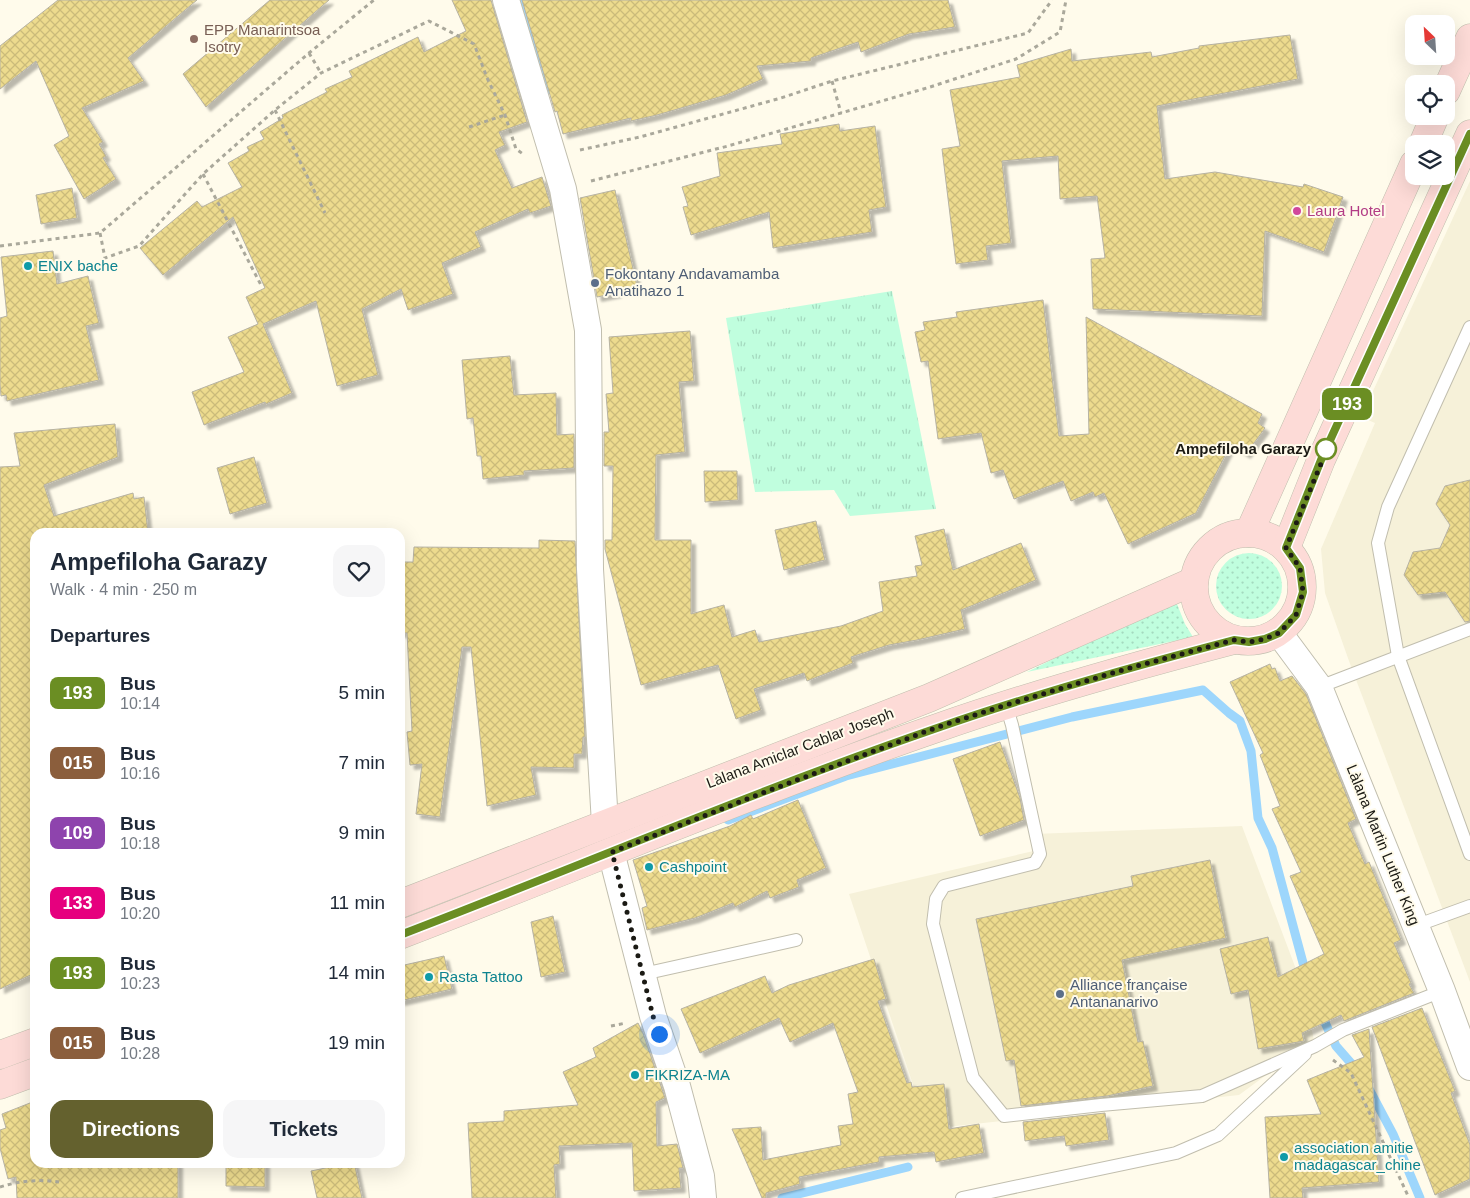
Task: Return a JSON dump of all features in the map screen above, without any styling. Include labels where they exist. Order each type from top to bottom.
[{"type":"main road","points":[[1453,75],[1470,38]]},
{"type":"main road","points":[[1286,548],[1321,460],[1470,134]]},
{"type":"main road","points":[[1249,533],[1405,184]]},
{"type":"main road","points":[[1249,533],[1269,537],[1286,548],[1300,568],[1303,592],[1296,615],[1279,633],[1265,639],[1249,642],[1234,640],[1220,634],[1208,624],[1199,612],[1194,597],[1194,581],[1200,562],[1212,547],[1229,536],[1249,533]]},
{"type":"main road","name":"Làlana Amiclar Cablar Joseph","points":[[405,902],[929,698],[1194,581]]},
{"type":"main road","name":"Làlana Amiclar Cablar Joseph","points":[[405,933],[748,798],[938,727],[1009,715],[1126,669],[1234,640]]},
{"type":"main road","points":[[0,1055],[30,1044]]},
{"type":"main road","points":[[0,1085],[30,1074]]},
{"type":"street","points":[[506,0],[542,158],[563,189],[588,330],[590,569],[605,824]]},
{"type":"street","name":"Làlana Martin Luther King","points":[[1279,633],[1319,687],[1442,991],[1470,1068]]},
{"type":"street","points":[[612,852],[653,1016],[677,1086],[700,1176],[703,1198]]},
{"type":"lane","points":[[1470,327],[1388,507],[1378,543],[1398,656],[1470,854]]},
{"type":"lane","points":[[1319,687],[1470,629]]},
{"type":"lane","points":[[1009,715],[1040,854],[1035,863],[944,886],[936,900],[933,924],[973,1078],[1004,1116],[1202,1096],[1315,1046],[1343,1030],[1442,991]]},
{"type":"lane","points":[[1416,926],[1470,906]]},
{"type":"lane","points":[[643,974],[796,940]]},
{"type":"lane","points":[[962,1198],[1176,1153],[1218,1135],[1315,1046]]},
{"type":"path","points":[[0,246],[100,233],[309,53],[374,0]]},
{"type":"path","points":[[100,233],[105,258],[139,246],[203,174],[275,110],[321,73],[429,21],[474,44],[516,149],[542,158],[640,137],[781,98],[832,81],[1028,33],[1052,0]]},
{"type":"path","points":[[563,189],[728,146],[930,87],[1016,59],[1060,32],[1066,0]]},
{"type":"path","points":[[309,53],[321,73]]},
{"type":"path","points":[[832,81],[841,113]]},
{"type":"path","points":[[275,110],[325,213]]},
{"type":"path","points":[[469,126],[504,115]]},
{"type":"path","points":[[203,174],[262,287]]},
{"type":"path","points":[[1315,1046],[1351,1073],[1409,1198]]},
{"type":"path","points":[[0,1187],[13,1183],[32,1181],[46,1180],[59,1182]]},
{"type":"shaded area","points":[[1470,181],[1470,982],[1325,593],[1321,549],[1375,423],[1361,417]]},
{"type":"shaded area","points":[[1242,826],[1302,985],[1314,1040],[1239,1095],[928,1129],[849,894],[1038,850],[1034,834]]},
{"type":"green space","points":[[892,291],[936,509],[850,516],[834,490],[755,492],[726,318]]},
{"type":"green space","points":[[1249,553],[1262,556],[1272,563],[1279,573],[1282,586],[1279,599],[1272,609],[1262,616],[1249,619],[1236,616],[1226,609],[1219,599],[1216,586],[1219,573],[1226,563],[1236,556]]},
{"type":"green space","points":[[1175,599],[1185,624],[1193,637],[1027,672]]},
{"type":"building","points":[[58,0],[197,0],[128,58],[144,81],[82,108],[103,142],[99,144],[106,156],[103,158],[116,179],[84,199],[54,145],[69,136],[36,61],[0,89],[0,46]]},
{"type":"building","points":[[270,0],[329,0],[206,107],[183,74]]},
{"type":"building","points":[[452,0],[491,0],[527,122],[499,132],[505,145],[495,150],[512,188],[542,177],[551,206],[530,213],[528,209],[475,232],[481,247],[442,263],[453,294],[408,310],[401,289],[362,309],[378,375],[337,386],[316,301],[263,324],[292,393],[204,425],[192,392],[244,372],[228,337],[258,324],[246,297],[265,288],[233,217],[163,275],[140,248],[197,201],[202,207],[242,187],[228,163],[249,151],[247,147],[264,139],[260,132],[283,118],[282,115],[327,92],[325,89],[352,77],[349,71],[418,37],[424,52],[466,31]]},
{"type":"building","points":[[522,0],[948,0],[955,27],[909,34],[861,52],[858,42],[811,58],[811,61],[757,66],[763,79],[726,95],[657,115],[631,121],[631,118],[563,134]]},
{"type":"building","points":[[1290,35],[1298,79],[1157,106],[1165,179],[1215,172],[1303,187],[1304,184],[1343,197],[1324,252],[1265,231],[1262,316],[1093,309],[1091,259],[1105,258],[1097,196],[1060,199],[1058,156],[1002,161],[1011,243],[986,246],[988,260],[956,264],[942,149],[960,146],[950,90],[1020,77],[1017,65],[1071,49],[1072,61],[1151,52],[1152,57],[1199,48],[1199,46]]},
{"type":"building","points":[[839,124],[840,131],[875,126],[886,207],[869,210],[872,232],[773,248],[769,212],[691,235],[683,207],[688,206],[682,187],[720,176],[717,153],[782,144],[780,134]]},
{"type":"building","points":[[72,188],[77,218],[41,224],[36,195]]},
{"type":"building","points":[[615,190],[637,286],[597,297],[580,198]]},
{"type":"building","points":[[53,251],[57,284],[88,276],[99,323],[86,326],[99,380],[7,401],[6,395],[1,396],[0,384],[0,318],[7,316],[1,257]]},
{"type":"building","points":[[1043,300],[1059,436],[1089,434],[1086,317],[1262,414],[1258,423],[1265,428],[1246,454],[1231,444],[1196,513],[1128,544],[1104,493],[1095,497],[1093,492],[1071,501],[1063,481],[1014,499],[1003,470],[991,473],[981,433],[938,439],[928,361],[921,362],[915,332],[925,330],[923,322],[957,317],[956,312]]},
{"type":"building","points":[[690,331],[694,381],[679,382],[685,452],[656,455],[655,540],[691,540],[691,614],[724,605],[732,637],[755,630],[759,642],[841,626],[883,611],[879,582],[917,576],[915,566],[922,565],[915,536],[944,529],[953,570],[1021,543],[1036,580],[961,610],[965,629],[889,645],[851,657],[853,663],[807,681],[804,673],[754,689],[761,710],[736,719],[718,665],[641,685],[605,549],[605,540],[612,540],[613,466],[604,466],[604,432],[609,432],[606,394],[613,393],[609,337]]},
{"type":"building","points":[[510,356],[514,395],[556,393],[557,435],[574,434],[574,468],[524,471],[524,475],[483,479],[481,456],[477,456],[473,418],[467,419],[462,360]]},
{"type":"building","points":[[115,424],[118,457],[44,485],[54,516],[133,493],[134,499],[144,497],[148,528],[30,528],[30,975],[0,989],[0,467],[20,466],[14,433]]},
{"type":"building","points":[[254,457],[267,503],[230,514],[217,468]]},
{"type":"building","points":[[704,471],[737,471],[738,500],[705,502]]},
{"type":"building","points":[[1470,480],[1470,621],[1465,622],[1445,592],[1418,595],[1404,575],[1413,552],[1440,548],[1450,525],[1436,504],[1445,486]]},
{"type":"building","points":[[816,521],[825,560],[784,570],[775,530]]},
{"type":"building","points":[[539,540],[575,541],[585,737],[583,737],[582,754],[574,754],[574,768],[531,767],[536,795],[487,806],[471,647],[462,647],[440,817],[416,814],[422,764],[410,765],[407,732],[412,731],[407,633],[405,633],[405,562],[413,562],[414,547],[539,548]]},
{"type":"building","points":[[1270,664],[1272,669],[1275,668],[1280,681],[1292,676],[1306,694],[1356,819],[1348,823],[1365,864],[1369,862],[1401,940],[1394,943],[1414,993],[1344,1021],[1341,1015],[1302,1033],[1304,1041],[1258,1049],[1248,990],[1231,994],[1220,949],[1268,937],[1278,977],[1324,954],[1290,876],[1301,872],[1272,809],[1280,806],[1260,755],[1263,753],[1230,682]]},
{"type":"building","points":[[1000,742],[1020,798],[1024,820],[980,836],[953,759]]},
{"type":"building","points":[[798,800],[826,868],[797,880],[799,887],[770,898],[767,891],[735,907],[733,903],[695,918],[647,930],[642,908],[647,906],[633,860],[730,826],[751,815],[753,819]]},
{"type":"building","name":"Alliance française Antananarivo","points":[[1210,860],[1226,938],[1122,960],[1138,1042],[1143,1041],[1153,1086],[1107,1096],[1021,1106],[1014,1060],[1006,1061],[976,919],[1133,886],[1131,876]]},
{"type":"building","points":[[553,916],[565,972],[541,977],[531,922]]},
{"type":"building","name":"Rasta Tattoo","points":[[444,956],[452,989],[405,1000],[405,965]]},
{"type":"building","points":[[874,959],[886,999],[878,1001],[907,1083],[911,1082],[912,1087],[944,1084],[949,1129],[979,1124],[984,1153],[936,1162],[934,1152],[879,1157],[879,1162],[799,1177],[800,1184],[766,1193],[766,1198],[762,1198],[732,1129],[761,1127],[763,1160],[841,1145],[838,1126],[853,1124],[848,1094],[858,1092],[833,1023],[790,1042],[779,1018],[700,1053],[681,1009],[765,976],[772,993],[789,985]]},
{"type":"building","points":[[1422,1008],[1455,1091],[1451,1093],[1470,1145],[1470,1179],[1435,1195],[1372,1027]]},
{"type":"building","points":[[638,1023],[665,1098],[656,1102],[657,1146],[677,1144],[683,1168],[679,1168],[681,1188],[634,1191],[632,1143],[559,1146],[560,1164],[554,1165],[556,1198],[472,1198],[468,1123],[504,1121],[504,1111],[578,1105],[563,1072],[596,1057],[593,1048]]},
{"type":"building","points":[[1369,1029],[1379,1182],[1302,1188],[1303,1198],[1270,1198],[1265,1117],[1321,1114],[1307,1080],[1364,1057],[1352,1035]]},
{"type":"building","points":[[30,1103],[30,1168],[178,1168],[178,1198],[17,1198],[16,1177],[8,1179],[0,1148],[0,1130],[6,1128],[2,1114]]},
{"type":"building","points":[[1105,1113],[1109,1140],[1066,1146],[1064,1136],[1025,1141],[1023,1122]]},
{"type":"building","points":[[226,1168],[265,1168],[265,1187],[226,1186]]},
{"type":"building","points":[[325,1168],[355,1168],[362,1198],[317,1198],[311,1171]]},
{"type":"waterway","points":[[520,0],[541,67],[546,91]]},
{"type":"waterway","points":[[728,820],[846,776],[1072,717],[1203,690],[1240,721],[1251,751],[1258,818],[1272,848],[1306,974]]},
{"type":"waterway","points":[[1320,1012],[1336,1046],[1357,1070]]},
{"type":"waterway","points":[[1368,1087],[1393,1134],[1420,1198]]},
{"type":"waterway","points":[[782,1198],[908,1167]]},
{"type":"bus line","name":"193","points":[[405,933],[748,798],[938,727],[1126,669],[1234,640],[1249,642],[1265,639],[1279,633],[1296,615],[1303,592],[1300,568],[1286,548],[1321,460],[1470,134]]},
{"type":"place","name":"EPP Manarintsoa Isotry","points":[[194,39]]},
{"type":"place","name":"Laura Hotel","points":[[1297,211]]},
{"type":"place","name":"ENIX bache","points":[[28,266]]},
{"type":"place","name":"Fokontany Andavamamba Anatihazo 1","points":[[595,283]]},
{"type":"place","name":"Ampefiloha Garazy","points":[[1326,449]]},
{"type":"place","name":"Cashpoint","points":[[649,867]]},
{"type":"place","name":"Rasta Tattoo","points":[[429,977]]},
{"type":"place","name":"Alliance française Antananarivo","points":[[1060,994]]},
{"type":"place","name":"FIKRIZA-MA","points":[[635,1075]]},
{"type":"place","name":"association amitie madagascar_chine","points":[[1284,1157]]},
{"type":"route","points":[[659,1034],[612,852],[938,727],[1126,669],[1234,640],[1249,642],[1265,639],[1279,633],[1296,615],[1303,592],[1300,568],[1286,548],[1330,442],[1326,449]]}]
